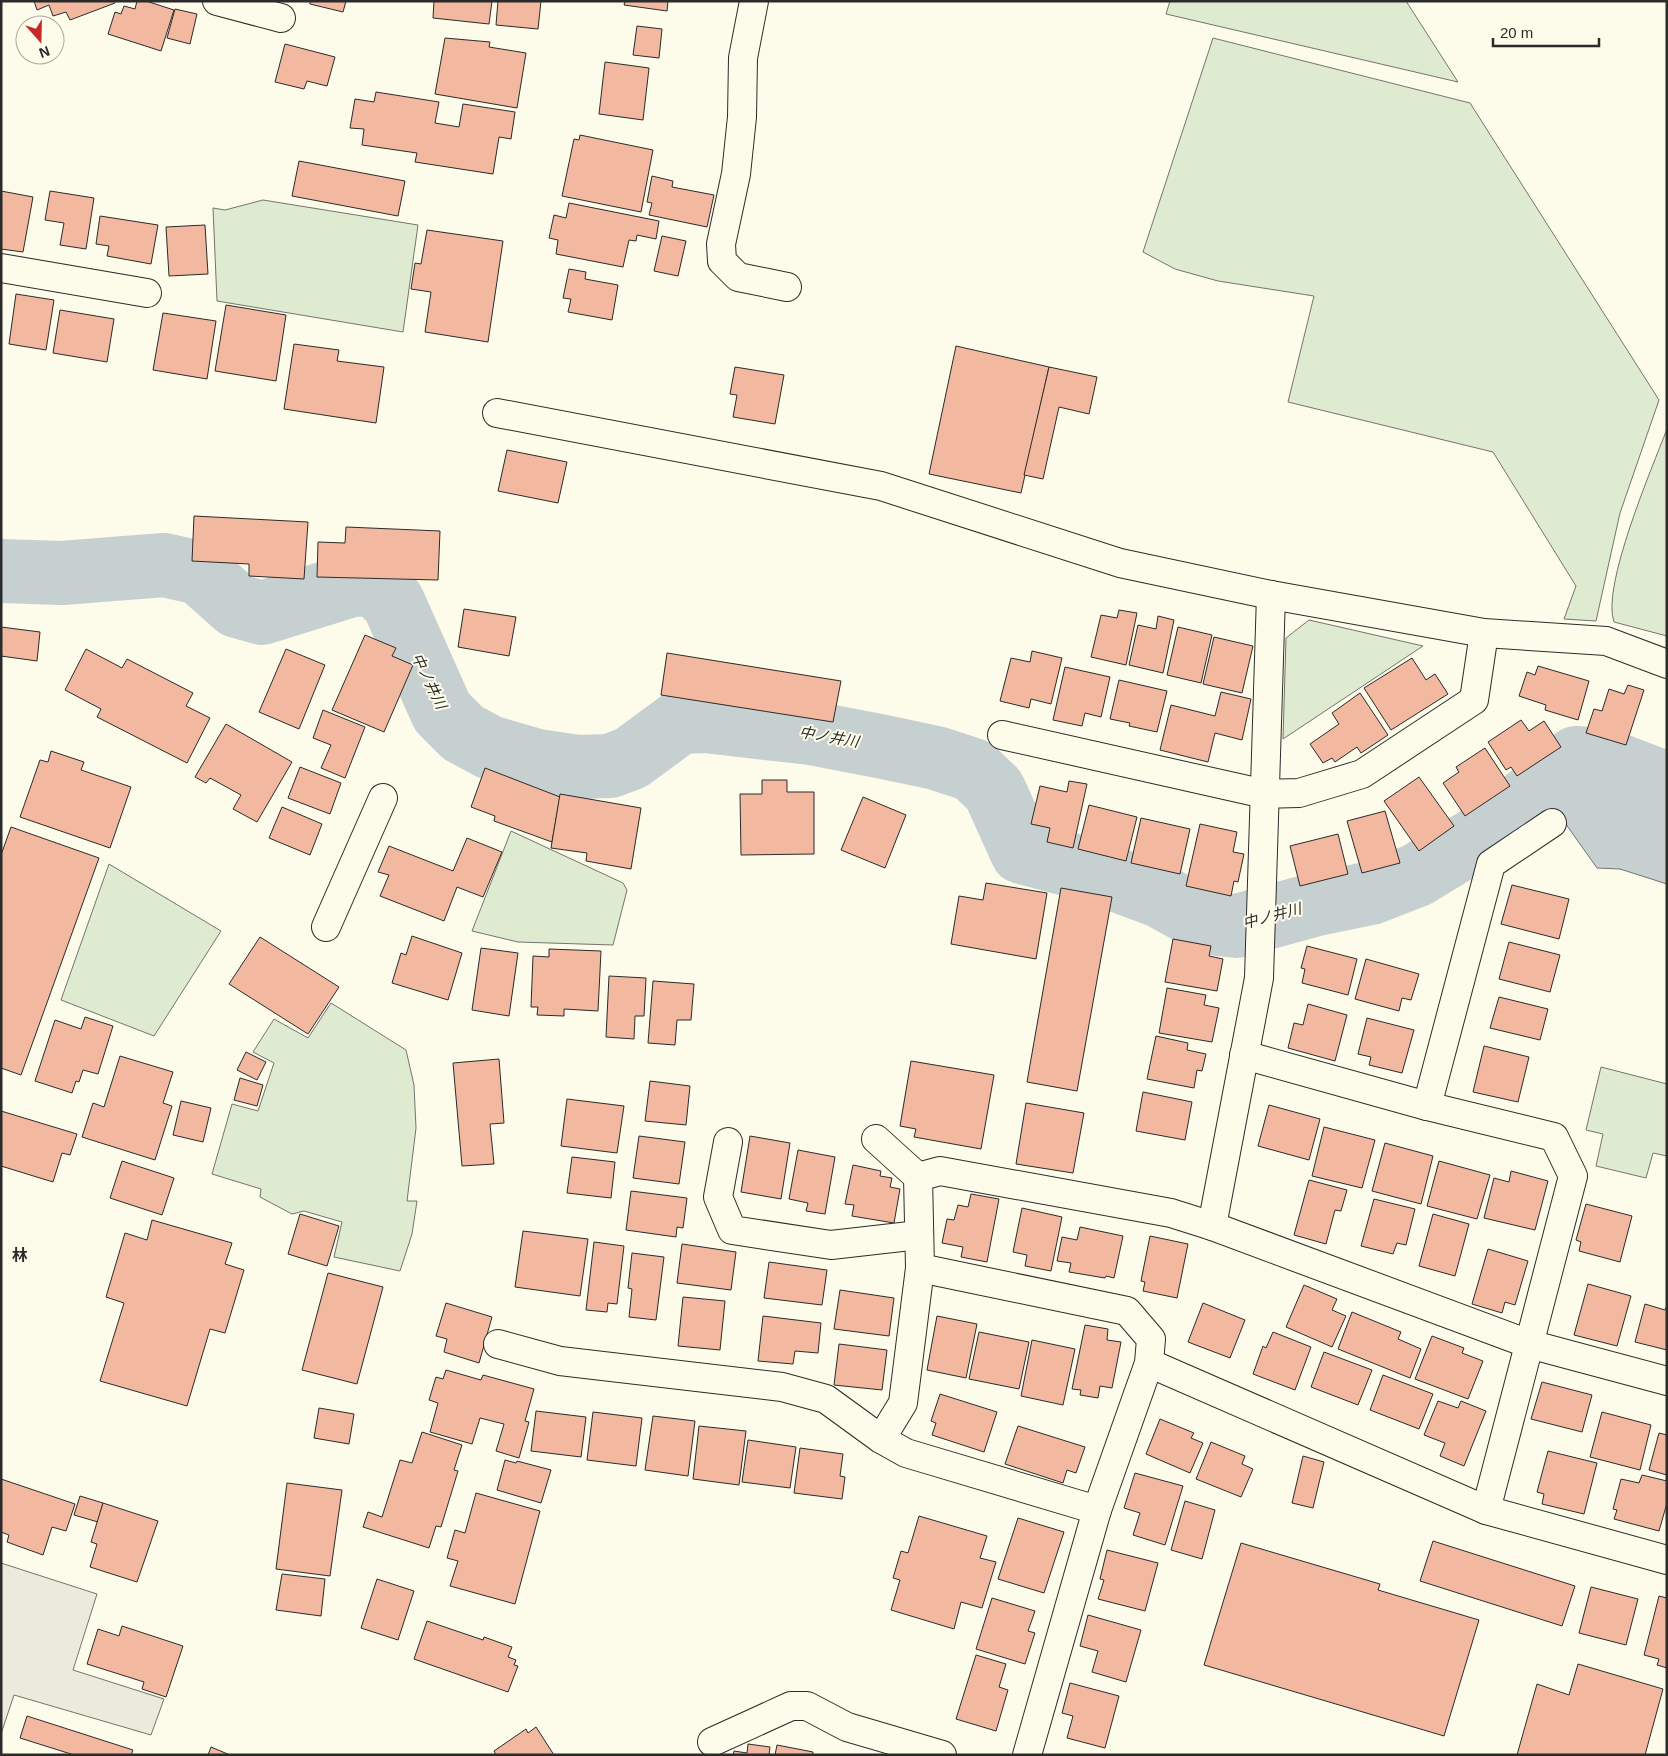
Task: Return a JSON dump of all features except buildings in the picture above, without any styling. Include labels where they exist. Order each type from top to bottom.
[{"type":"street","points":[[217,1],[281,18]]},
{"type":"street","points":[[754,1],[743,58],[742,118],[736,174],[721,244],[722,261],[738,277],[787,287]]},
{"type":"street","points":[[1,268],[147,293]]},
{"type":"street","points":[[497,413],[881,486],[1120,563],[1271,595],[1484,633],[1606,641],[1667,664]]},
{"type":"street","points":[[1212,1226],[1259,978],[1271,595]]},
{"type":"street","points":[[1002,735],[1265,794],[1299,793],[1362,774],[1474,700],[1484,633]]},
{"type":"street","points":[[326,927],[383,798]]},
{"type":"street","points":[[1427,1106],[1491,864],[1552,824]]},
{"type":"street","points":[[1244,1056],[1427,1106],[1554,1138],[1573,1176],[1486,1510]]},
{"type":"street","points":[[876,1139],[918,1177],[920,1268],[903,1403],[881,1439]]},
{"type":"street","points":[[728,1142],[718,1197],[732,1230],[830,1246],[919,1235]]},
{"type":"street","points":[[918,1177],[940,1171],[1171,1212],[1530,1344],[1667,1382]]},
{"type":"street","points":[[920,1268],[1127,1311],[1151,1339],[1149,1363],[1097,1510],[1027,1755]]},
{"type":"street","points":[[498,1344],[560,1361],[782,1387],[826,1399],[881,1439],[906,1453],[1097,1510]]},
{"type":"street","points":[[1149,1363],[1486,1510],[1667,1560]]},
{"type":"street","points":[[712,1742],[791,1706],[807,1706],[847,1727],[942,1755]]},
{"type":"green space","points":[[1170,1],[1406,1],[1458,82],[1166,14]]},
{"type":"green space","points":[[1213,38],[1470,103],[1659,400],[1620,513],[1596,621],[1564,619],[1576,586],[1493,452],[1288,402],[1314,296],[1218,281],[1175,269],[1143,252]]},
{"type":"green space","points":[[263,200],[418,225],[403,332],[217,301],[213,208],[225,210]]},
{"type":"green space","points":[[1667,429],[1667,636],[1614,622],[1612,605],[1621,556],[1630,527]]},
{"type":"green space","points":[[1309,620],[1423,646],[1283,739],[1286,638]]},
{"type":"green space","points":[[511,831],[623,883],[627,890],[613,945],[518,942],[472,931]]},
{"type":"green space","points":[[109,864],[221,931],[154,1036],[61,1000]]},
{"type":"green space","points":[[331,1003],[406,1050],[414,1085],[416,1128],[407,1201],[417,1201],[412,1234],[400,1271],[334,1257],[342,1222],[304,1211],[292,1214],[260,1197],[261,1189],[212,1174],[232,1104],[258,1111],[274,1063],[253,1052],[274,1019],[308,1038]]},
{"type":"green space","points":[[1601,1067],[1667,1084],[1667,1156],[1653,1153],[1646,1178],[1596,1166],[1603,1134],[1586,1130]]},
{"type":"shaded area","points":[[1583,775],[1600,777],[1667,805],[1667,884],[1620,869],[1597,868],[1548,799],[1571,781]]},
{"type":"shaded area","points":[[1,1563],[97,1594],[73,1670],[164,1699],[151,1735],[14,1695],[1,1734]]},
{"type":"waterway","name":"中ノ井川","points":[[1,571],[62,573],[164,565],[200,573],[237,606],[262,613],[352,585],[374,584],[393,602],[442,712],[463,733],[489,747],[537,761],[577,767],[610,766],[631,758],[680,722],[705,721],[811,733],[936,758],[973,770],[994,790],[1022,852],[1093,871],[1160,896],[1209,923],[1237,926],[1317,904],[1371,893],[1417,875],[1491,830],[1576,758],[1605,760],[1667,784]]},
{"type":"district","name":"林","points":[[20,1255]]}]
